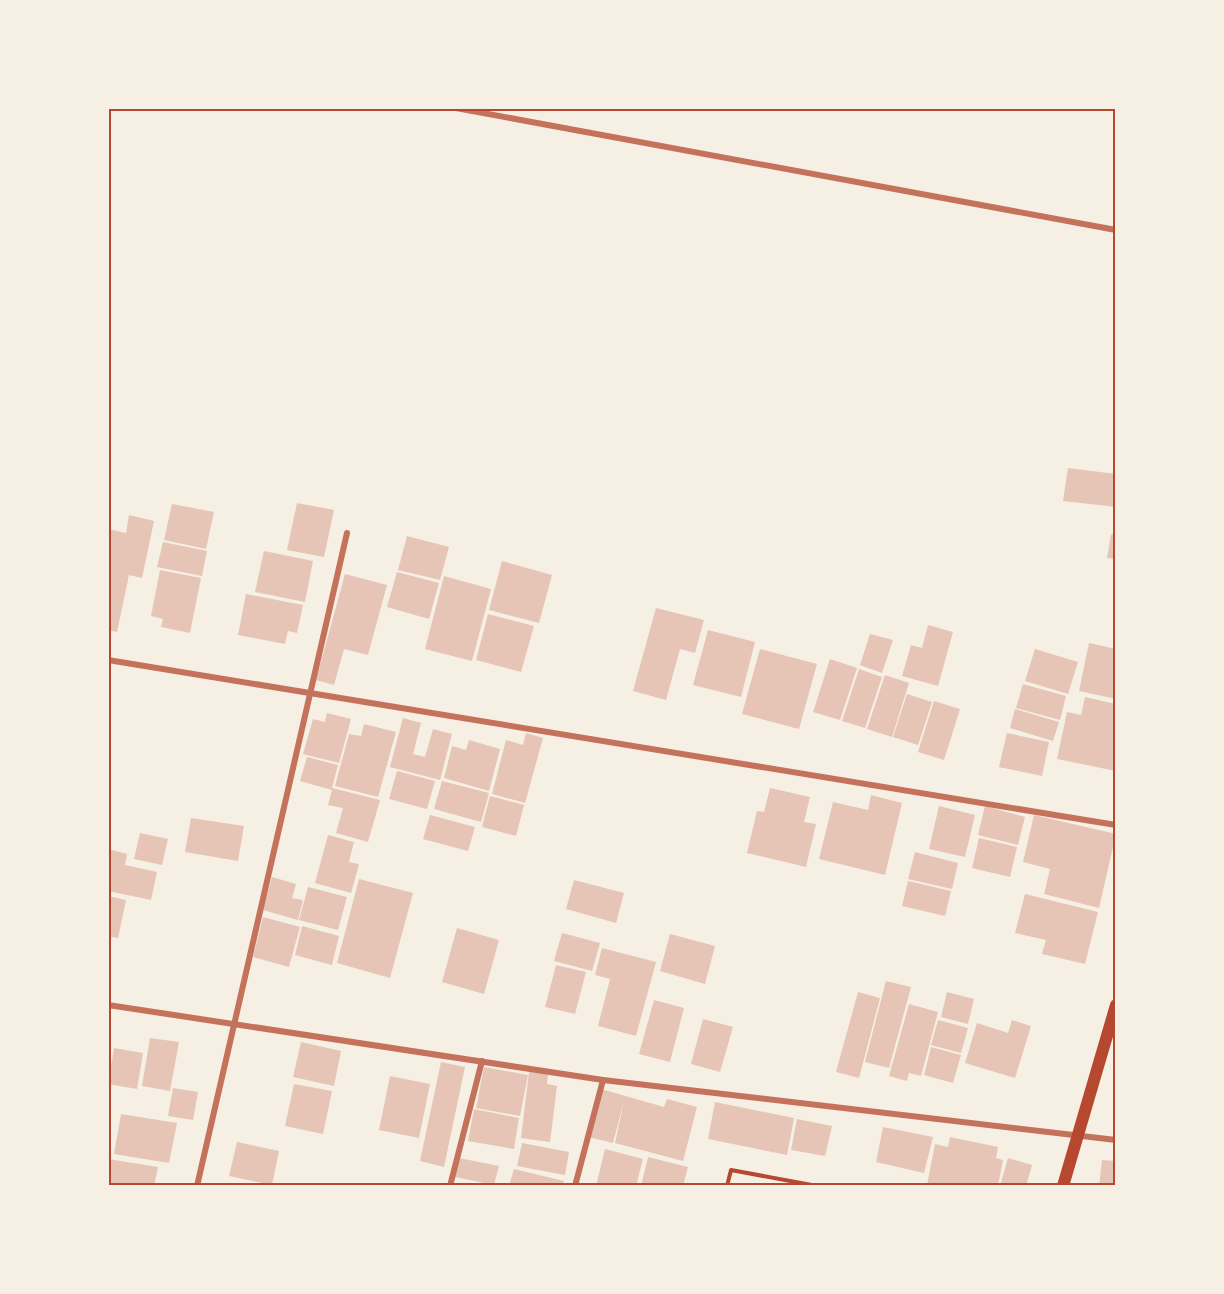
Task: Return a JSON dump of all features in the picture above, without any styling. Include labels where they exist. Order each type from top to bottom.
[{"type":"main road","points":[[1063,1186],[1116,1005]]},
{"type":"street","points":[[456,108],[1116,230]]},
{"type":"street","points":[[196,1186],[347,533]]},
{"type":"street","points":[[108,660],[1116,825]]},
{"type":"street","points":[[108,1005],[603,1080],[1116,1140]]},
{"type":"street","points":[[450,1186],[482,1061]]},
{"type":"street","points":[[575,1186],[603,1080]]},
{"type":"path","points":[[727,1186],[731,1170],[817,1186]]},
{"type":"building","points":[[1068,468],[1116,474],[1116,507],[1063,501]]},
{"type":"building","points":[[297,503],[334,510],[324,557],[287,550]]},
{"type":"building","points":[[172,504],[214,512],[206,549],[164,540]]},
{"type":"building","points":[[129,515],[154,521],[142,578],[129,575],[117,632],[108,630],[108,529],[126,533]]},
{"type":"building","points":[[1111,534],[1116,535],[1116,559],[1107,558]]},
{"type":"building","points":[[407,536],[449,547],[440,580],[398,570]]},
{"type":"building","points":[[163,542],[207,551],[202,576],[157,567]]},
{"type":"building","points":[[264,551],[313,561],[305,602],[255,592]]},
{"type":"building","points":[[502,561],[552,575],[539,623],[489,610]]},
{"type":"building","points":[[160,570],[201,578],[190,633],[161,627],[163,619],[151,616]]},
{"type":"building","points":[[397,572],[439,583],[429,619],[387,607]]},
{"type":"building","points":[[345,574],[387,585],[368,655],[344,649],[334,685],[316,680]]},
{"type":"building","points":[[444,576],[491,589],[472,661],[425,649]]},
{"type":"building","points":[[246,594],[303,605],[297,633],[288,631],[285,644],[238,635]]},
{"type":"building","points":[[656,608],[704,620],[695,653],[680,649],[666,700],[633,691]]},
{"type":"building","points":[[488,614],[534,626],[521,672],[476,660]]},
{"type":"building","points":[[928,625],[953,632],[938,686],[902,676],[911,645],[922,648]]},
{"type":"building","points":[[708,630],[755,642],[741,697],[693,685]]},
{"type":"building","points":[[870,634],[893,640],[882,673],[860,665]]},
{"type":"building","points":[[1089,643],[1116,649],[1116,699],[1079,691]]},
{"type":"building","points":[[760,649],[817,664],[799,729],[742,714]]},
{"type":"building","points":[[1035,649],[1078,662],[1068,694],[1025,681]]},
{"type":"building","points":[[830,659],[857,668],[840,720],[813,712]]},
{"type":"building","points":[[859,669],[882,677],[865,728],[842,721]]},
{"type":"building","points":[[885,675],[909,683],[892,737],[867,729]]},
{"type":"building","points":[[1023,684],[1066,696],[1060,720],[1016,708]]},
{"type":"building","points":[[907,694],[932,702],[918,745],[893,737]]},
{"type":"building","points":[[1085,697],[1116,704],[1116,771],[1057,759],[1067,712],[1081,715]]},
{"type":"building","points":[[934,701],[960,709],[944,760],[918,752]]},
{"type":"building","points":[[1015,709],[1059,722],[1053,741],[1010,728]]},
{"type":"building","points":[[327,713],[351,719],[339,763],[303,754],[313,719],[325,722]]},
{"type":"building","points":[[403,718],[421,723],[413,754],[425,757],[433,729],[452,734],[440,780],[390,767]]},
{"type":"building","points":[[364,724],[396,732],[378,797],[335,786],[349,734],[361,736]]},
{"type":"building","points":[[526,733],[543,738],[525,803],[492,794],[506,740],[523,745]]},
{"type":"building","points":[[1007,733],[1049,742],[1042,776],[999,767]]},
{"type":"building","points":[[469,740],[500,749],[489,791],[444,778],[452,746],[466,750]]},
{"type":"building","points":[[307,757],[338,765],[332,788],[380,800],[368,842],[336,833],[343,808],[328,805],[332,790],[300,781]]},
{"type":"building","points":[[397,771],[435,781],[427,809],[389,799]]},
{"type":"building","points":[[442,781],[489,793],[481,822],[434,809]]},
{"type":"building","points":[[770,788],[810,797],[804,822],[816,824],[806,867],[747,853],[757,811],[764,812]]},
{"type":"building","points":[[871,795],[902,803],[885,875],[819,859],[833,802],[868,810]]},
{"type":"building","points":[[490,796],[524,805],[516,836],[482,827]]},
{"type":"building","points":[[939,806],[975,815],[965,857],[929,849]]},
{"type":"building","points":[[985,806],[1025,817],[1018,845],[978,835]]},
{"type":"building","points":[[430,815],[475,827],[468,851],[423,839]]},
{"type":"building","points":[[1034,815],[1116,834],[1099,908],[1044,894],[1050,869],[1023,862]]},
{"type":"building","points":[[191,818],[244,826],[238,861],[185,852]]},
{"type":"building","points":[[140,833],[168,839],[162,865],[134,859]]},
{"type":"building","points":[[328,835],[354,842],[349,862],[359,864],[351,893],[315,883]]},
{"type":"building","points":[[979,838],[1017,847],[1010,877],[972,868]]},
{"type":"building","points":[[108,849],[127,854],[125,865],[157,872],[151,900],[108,891]]},
{"type":"building","points":[[915,852],[958,863],[952,889],[908,879]]},
{"type":"building","points":[[272,877],[296,884],[292,898],[303,900],[298,920],[263,910]]},
{"type":"building","points":[[359,879],[413,893],[390,978],[337,963]]},
{"type":"building","points":[[574,880],[624,893],[616,923],[566,909]]},
{"type":"building","points":[[908,881],[951,891],[945,916],[902,906]]},
{"type":"building","points":[[308,887],[347,897],[338,930],[299,920]]},
{"type":"building","points":[[1025,894],[1098,912],[1085,964],[1042,954],[1046,940],[1015,933]]},
{"type":"building","points":[[108,896],[126,900],[118,938],[108,936]]},
{"type":"building","points":[[263,917],[300,927],[289,967],[253,957]]},
{"type":"building","points":[[302,926],[339,936],[332,965],[295,955]]},
{"type":"building","points":[[457,928],[499,940],[484,994],[442,982]]},
{"type":"building","points":[[562,933],[600,943],[592,971],[554,961]]},
{"type":"building","points":[[670,934],[715,946],[705,984],[660,971]]},
{"type":"building","points":[[602,948],[656,962],[636,1036],[598,1026],[610,979],[595,975]]},
{"type":"building","points":[[556,965],[586,972],[575,1014],[545,1007]]},
{"type":"building","points":[[886,981],[911,987],[889,1068],[865,1062]]},
{"type":"building","points":[[858,992],[880,998],[859,1078],[836,1072]]},
{"type":"building","points":[[947,992],[974,999],[968,1024],[941,1017]]},
{"type":"building","points":[[654,1000],[684,1008],[670,1062],[639,1054]]},
{"type":"building","points":[[909,1004],[938,1012],[921,1076],[909,1073],[907,1081],[889,1076]]},
{"type":"building","points":[[703,1019],[733,1027],[720,1072],[691,1064]]},
{"type":"building","points":[[938,1020],[968,1028],[961,1053],[931,1045]]},
{"type":"building","points":[[1012,1020],[1031,1026],[1015,1078],[965,1063],[977,1023],[1008,1033]]},
{"type":"building","points":[[150,1038],[179,1042],[170,1091],[142,1086]]},
{"type":"building","points":[[301,1042],[341,1051],[334,1086],[293,1077]]},
{"type":"building","points":[[931,1047],[961,1055],[953,1083],[924,1075]]},
{"type":"building","points":[[114,1048],[143,1053],[137,1089],[108,1084]]},
{"type":"building","points":[[441,1062],[465,1067],[444,1167],[420,1161]]},
{"type":"building","points":[[484,1067],[528,1075],[520,1116],[476,1108]]},
{"type":"building","points":[[529,1072],[548,1074],[547,1084],[557,1086],[550,1142],[521,1138]]},
{"type":"building","points":[[390,1076],[430,1084],[419,1138],[379,1130]]},
{"type":"building","points":[[294,1084],[332,1091],[323,1134],[285,1126]]},
{"type":"building","points":[[173,1088],[198,1092],[193,1120],[168,1116]]},
{"type":"building","points":[[601,1089],[664,1107],[667,1099],[697,1107],[683,1161],[615,1143],[624,1101],[613,1143],[588,1137]]},
{"type":"building","points":[[715,1102],[794,1118],[787,1155],[708,1139]]},
{"type":"building","points":[[474,1109],[519,1118],[514,1149],[468,1141]]},
{"type":"building","points":[[121,1114],[177,1123],[169,1163],[114,1154]]},
{"type":"building","points":[[797,1119],[832,1126],[825,1156],[791,1150]]},
{"type":"building","points":[[883,1127],[933,1137],[924,1173],[876,1162]]},
{"type":"building","points":[[950,1137],[998,1147],[996,1158],[1003,1160],[998,1186],[927,1185],[935,1144],[948,1147]]},
{"type":"building","points":[[237,1142],[279,1151],[272,1185],[229,1176]]},
{"type":"building","points":[[522,1143],[569,1152],[565,1175],[517,1166]]},
{"type":"building","points":[[605,1149],[643,1159],[636,1186],[596,1186]]},
{"type":"building","points":[[648,1157],[688,1167],[683,1186],[641,1186]]},
{"type":"building","points":[[459,1158],[499,1166],[494,1185],[455,1177]]},
{"type":"building","points":[[1008,1158],[1032,1165],[1026,1186],[1000,1186]]},
{"type":"building","points":[[108,1159],[158,1167],[154,1186],[108,1186]]},
{"type":"building","points":[[1102,1160],[1116,1161],[1116,1186],[1099,1186]]},
{"type":"building","points":[[514,1169],[564,1181],[562,1186],[509,1186]]}]
